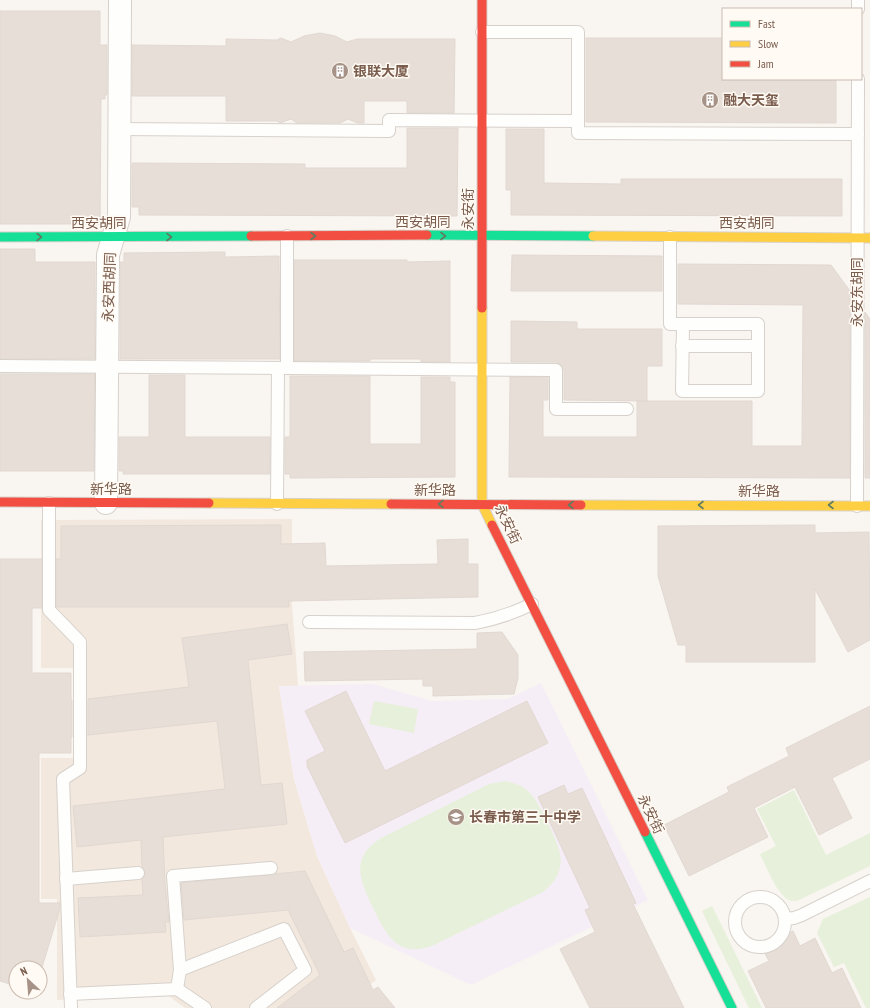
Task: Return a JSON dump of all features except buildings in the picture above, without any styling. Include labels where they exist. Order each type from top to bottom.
[{"type":"street","name":"永安西胡同","points":[[106,503],[108,255],[119,216],[120,0]]},
{"type":"street","name":"永安街","points":[[482,0],[482,504],[732,1008]]},
{"type":"street","name":"西安胡同","points":[[0,237],[482,235],[870,238]]},
{"type":"street","name":"新华路","points":[[0,502],[870,506]]},
{"type":"lane","points":[[482,32],[578,32],[578,133],[858,134]]},
{"type":"lane","name":"永安东胡同","points":[[857,506],[858,80]]},
{"type":"lane","points":[[119,129],[389,130],[389,120],[578,121]]},
{"type":"lane","points":[[277,504],[287,236]]},
{"type":"lane","points":[[670,237],[670,324],[683,324],[758,324],[758,391],[682,391],[683,324]]},
{"type":"lane","points":[[682,346],[758,346]]},
{"type":"lane","points":[[0,366],[556,370],[556,409],[627,410]]},
{"type":"lane","points":[[49,503],[49,610],[80,642],[80,768],[63,778],[71,1008]]},
{"type":"lane","points":[[309,622],[475,623],[496,619],[514,613],[532,604]]},
{"type":"lane","points":[[177,989],[180,970],[173,876],[271,868]]},
{"type":"lane","points":[[66,879],[138,873]]},
{"type":"lane","points":[[785,919],[802,915],[870,881]]},
{"type":"lane","points":[[758,897],[767,898],[776,902],[782,910],[785,919],[784,929],[781,936],[775,943],[768,947],[759,948],[743,942],[735,928],[737,911],[742,904],[748,900],[758,897]]},
{"type":"lane","points":[[180,970],[284,929],[305,970],[256,1008]]},
{"type":"lane","points":[[70,994],[177,989],[205,1008]]},
{"type":"shaded area","points":[[292,519],[292,604],[298,686],[279,686],[294,779],[317,856],[376,980],[340,1008],[185,1008],[166,994],[57,1000],[57,899],[41,899],[41,758],[74,758],[74,668],[41,668],[41,520]]},
{"type":"shaded area","name":"长春市第三十中学","points":[[541,683],[648,900],[471,985],[350,928],[317,856],[294,779],[279,686],[373,684],[432,701],[508,699]]},
{"type":"green space","points":[[374,701],[418,709],[414,733],[369,724]]},
{"type":"green space","points":[[505,781],[525,788],[534,797],[548,822],[559,849],[561,860],[556,878],[543,892],[434,945],[422,949],[412,949],[396,943],[384,929],[365,890],[360,872],[364,854],[381,838],[489,784]]},
{"type":"green space","points":[[794,790],[826,855],[870,833],[870,866],[794,901],[788,900],[783,896],[769,874],[760,854],[776,846],[757,809]]},
{"type":"green space","points":[[870,897],[870,1008],[866,1008],[844,963],[834,967],[817,933],[823,919]]},
{"type":"green space","points":[[712,906],[762,1008],[749,1008],[702,911]]},
{"type":"traffic: fast","points":[[427,235],[593,236]]},
{"type":"traffic: fast","points":[[0,237],[251,236]]},
{"type":"traffic: fast","points":[[645,832],[732,1008]]},
{"type":"traffic: slow","points":[[593,236],[870,238]]},
{"type":"traffic: slow","points":[[482,308],[482,504],[492,525]]},
{"type":"traffic: slow","points":[[209,503],[391,504]]},
{"type":"traffic: slow","points":[[581,505],[870,506]]},
{"type":"traffic: jam","points":[[482,0],[482,308]]},
{"type":"traffic: jam","points":[[251,236],[427,235]]},
{"type":"traffic: jam","points":[[0,502],[209,503]]},
{"type":"traffic: jam","points":[[391,504],[581,505]]},
{"type":"traffic: jam","points":[[492,525],[645,832]]},
{"type":"place","name":"银联大厦","points":[[340,71]]},
{"type":"place","name":"融大天玺","points":[[710,100]]},
{"type":"place","name":"长春市第三十中学","points":[[456,817]]}]
